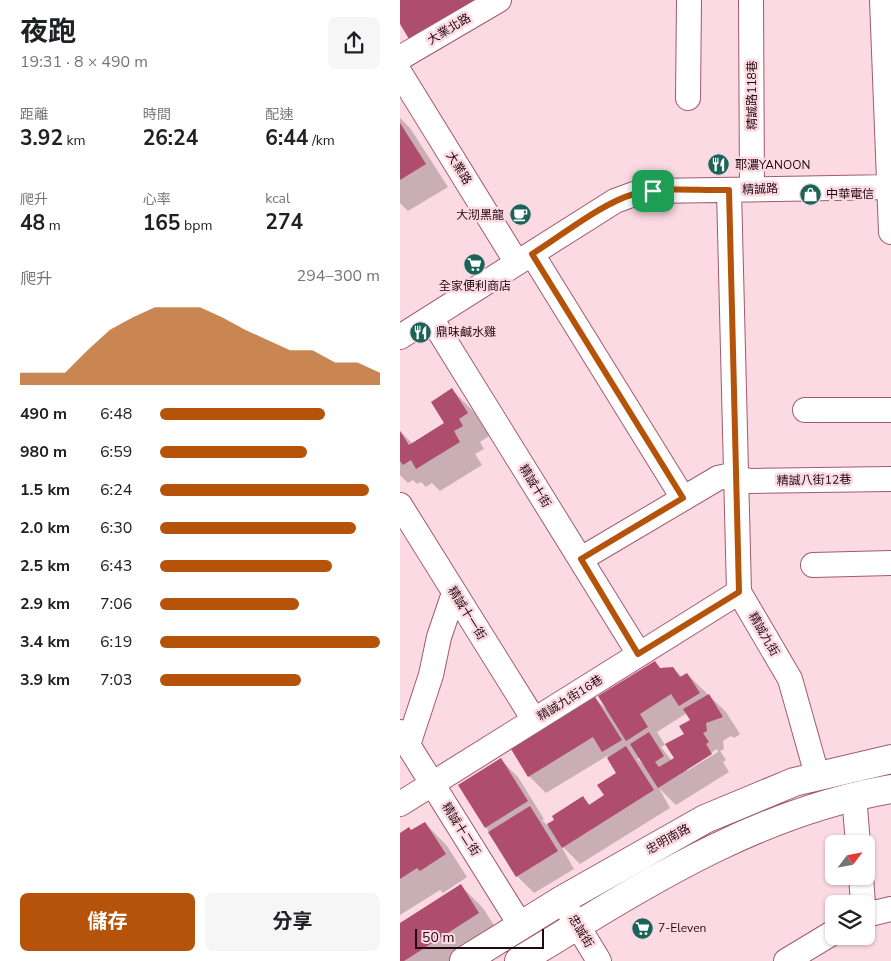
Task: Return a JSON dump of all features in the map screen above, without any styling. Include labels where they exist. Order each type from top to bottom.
[{"type":"main road","name":"忠明南路","points":[[464,961],[562,900],[705,819],[794,782],[817,775],[891,759]]},
{"type":"main road","points":[[519,961],[720,844],[793,814],[854,795],[891,789]]},
{"type":"street","name":"大業北路","points":[[400,58],[498,0]]},
{"type":"street","points":[[688,98],[689,0]]},
{"type":"street","name":"精誠路118巷","points":[[741,190],[752,0]]},
{"type":"street","points":[[885,7],[891,232]]},
{"type":"street","name":"大業路","points":[[400,73],[683,498]]},
{"type":"street","name":"精誠路","points":[[400,337],[615,202],[634,194],[653,191],[890,187]]},
{"type":"street","name":"精誠九街","points":[[741,190],[737,480],[739,592],[790,679],[817,775]]},
{"type":"street","name":"精誠十街","points":[[431,318],[638,654]]},
{"type":"street","points":[[805,410],[891,410]]},
{"type":"street","name":"精誠八街12巷","points":[[581,559],[718,478],[727,476],[737,480],[891,479]]},
{"type":"street","name":"精誠十一街","points":[[400,505],[534,720]]},
{"type":"street","points":[[813,565],[891,563]]},
{"type":"street","name":"精誠九街16巷","points":[[400,804],[739,592]]},
{"type":"street","points":[[404,738],[431,675],[439,637],[454,593]]},
{"type":"street","name":"精誠十二街","points":[[404,738],[521,926]]},
{"type":"street","points":[[854,795],[857,835]]},
{"type":"street","name":"忠誠街","points":[[562,900],[599,961]]},
{"type":"street","points":[[875,913],[891,909]]},
{"type":"street","points":[[791,960],[825,938]]},
{"type":"building","points":[[400,0],[474,0],[409,39],[400,24]]},
{"type":"building","points":[[400,123],[426,164],[400,180]]},
{"type":"building","points":[[452,388],[468,413],[459,419],[463,426],[454,431],[460,442],[416,469],[411,460],[403,465],[400,461],[400,431],[409,445],[444,423],[431,402]]},
{"type":"building","points":[[655,661],[660,668],[673,667],[680,677],[687,673],[700,693],[679,706],[671,694],[640,714],[648,727],[626,741],[598,696]]},
{"type":"building","points":[[709,694],[723,717],[706,723],[707,731],[703,733],[709,742],[706,744],[712,754],[658,788],[630,744],[649,732],[664,756],[655,762],[659,767],[674,758],[665,744],[684,734],[679,726],[690,720],[683,709]]},
{"type":"building","points":[[595,697],[622,740],[602,752],[593,737],[528,777],[511,749]]},
{"type":"building","points":[[626,746],[654,790],[562,848],[547,824],[554,820],[552,816],[583,796],[589,805],[604,795],[597,785],[616,773],[607,758]]},
{"type":"building","points":[[501,758],[528,801],[485,828],[458,785]]},
{"type":"building","points":[[530,806],[558,851],[516,877],[488,832]]},
{"type":"building","points":[[425,822],[446,854],[420,871],[417,868],[400,879],[400,833],[409,827],[411,830]]},
{"type":"building","points":[[461,884],[479,913],[404,961],[400,961],[400,923]]},
{"type":"place","name":"耶濃YANOON","points":[[719,165]]},
{"type":"place","name":"中華電信","points":[[810,194]]},
{"type":"place","name":"大沏黑龍","points":[[520,215]]},
{"type":"place","name":"全家便利商店","points":[[475,265]]},
{"type":"place","name":"鼎味鹹水雞","points":[[420,332]]},
{"type":"place","name":"7-Eleven","points":[[642,928]]},
{"type":"route","points":[[729,190],[739,592],[638,654],[581,559],[683,498],[532,254],[615,202],[634,194],[653,191],[729,190]]}]
